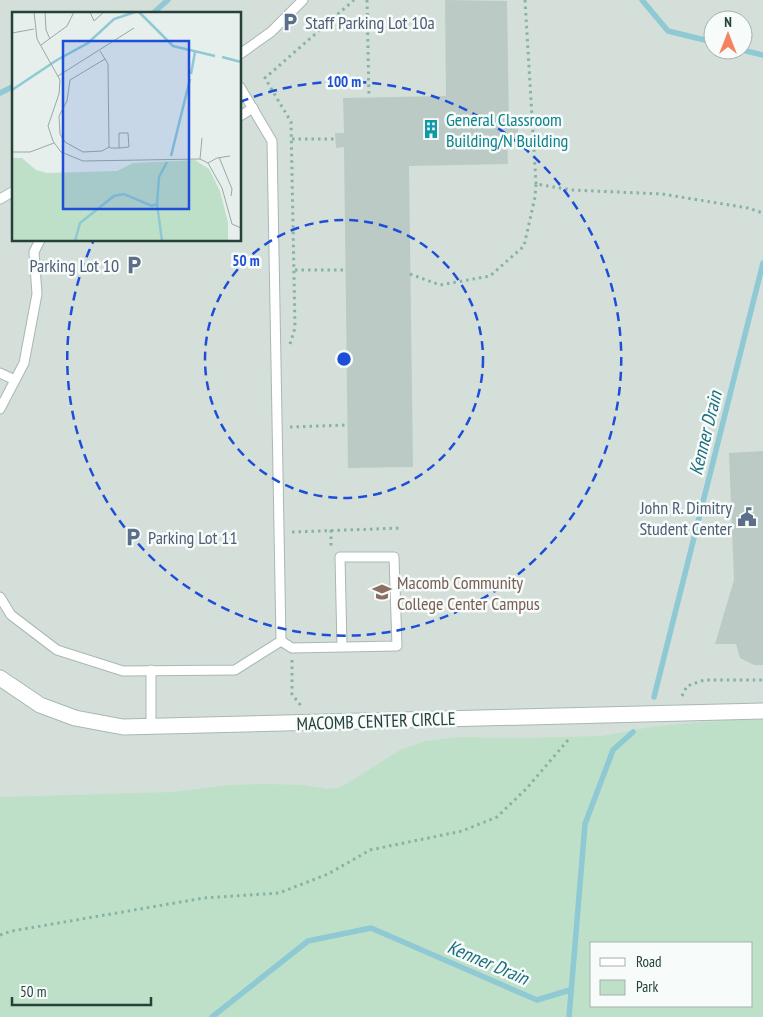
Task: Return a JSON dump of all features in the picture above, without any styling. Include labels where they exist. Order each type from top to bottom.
[{"type":"street","name":"MACOMB CENTER CIRCLE","points":[[0,678],[40,705],[75,718],[124,727],[151,728],[763,711]]},
{"type":"lane","points":[[241,53],[271,32],[303,0]]},
{"type":"lane","points":[[241,89],[272,141],[281,641]]},
{"type":"lane","points":[[241,115],[253,108]]},
{"type":"lane","points":[[0,199],[12,192]]},
{"type":"lane","points":[[0,409],[24,363],[36,294],[34,252],[40,241]]},
{"type":"lane","points":[[0,373],[15,380]]},
{"type":"lane","points":[[281,641],[292,648],[397,646],[394,557],[340,558],[342,647]]},
{"type":"lane","points":[[0,597],[11,615],[58,650],[123,670],[235,670],[281,641]]},
{"type":"lane","points":[[151,670],[151,728]]},
{"type":"path","points":[[289,348],[295,328],[291,122],[265,78],[354,0]]},
{"type":"path","points":[[367,0],[369,97]]},
{"type":"path","points":[[410,274],[440,286],[490,276],[524,246],[536,184],[525,0]]},
{"type":"path","points":[[292,140],[336,140]]},
{"type":"path","points":[[536,184],[572,190],[662,194],[748,208],[763,213]]},
{"type":"path","points":[[295,270],[346,270]]},
{"type":"path","points":[[290,418],[290,436]]},
{"type":"path","points":[[290,427],[348,425]]},
{"type":"path","points":[[292,541],[292,532],[402,528]]},
{"type":"path","points":[[331,530],[332,551]]},
{"type":"path","points":[[292,648],[292,694],[303,709]]},
{"type":"path","points":[[680,701],[687,686],[704,680],[763,680]]},
{"type":"path","points":[[0,935],[90,916],[204,898],[279,893],[328,874],[370,850],[462,831],[497,816],[526,788],[568,740]]},
{"type":"shaded area","name":"Macomb Community College Center Campus","points":[[0,0],[763,0],[763,1017],[0,1017]]},
{"type":"green space","points":[[730,720],[763,720],[763,1017],[0,1017],[0,797],[173,792],[230,785],[266,784],[303,785],[328,789],[341,787],[400,750],[425,741],[460,737],[602,736],[656,726]]},
{"type":"building","name":"General Classroom Building/N Building","points":[[445,0],[507,1],[509,126],[518,125],[518,141],[507,141],[508,164],[409,166],[413,467],[348,468],[344,147],[336,148],[335,133],[344,133],[343,98],[446,96]]},
{"type":"building","name":"John R. Dimitry Student Center","points":[[763,451],[763,665],[754,665],[740,658],[736,644],[715,644],[734,580],[729,453]]},
{"type":"waterway","points":[[154,12],[168,0]]},
{"type":"waterway","points":[[642,0],[668,31],[703,40]]},
{"type":"waterway","points":[[753,53],[763,55]]},
{"type":"waterway","points":[[0,93],[12,87]]},
{"type":"waterway","name":"Kenner Drain","points":[[654,697],[763,263]]},
{"type":"waterway","name":"Kenner Drain","points":[[569,1017],[585,824],[613,750],[633,732]]},
{"type":"waterway","name":"Kenner Drain","points":[[212,1017],[308,941],[371,928],[537,1000],[570,990]]},
{"type":"place","name":"Staff Parking Lot 10a","points":[[290,22]]},
{"type":"place","name":"General Classroom Building/N Building","points":[[431,129]]},
{"type":"place","name":"Parking Lot 10","points":[[134,265]]},
{"type":"place","name":"John R. Dimitry Student Center","points":[[747,517]]},
{"type":"place","name":"Parking Lot 11","points":[[133,537]]},
{"type":"place","name":"Macomb Community College Center Campus","points":[[382,592]]}]
